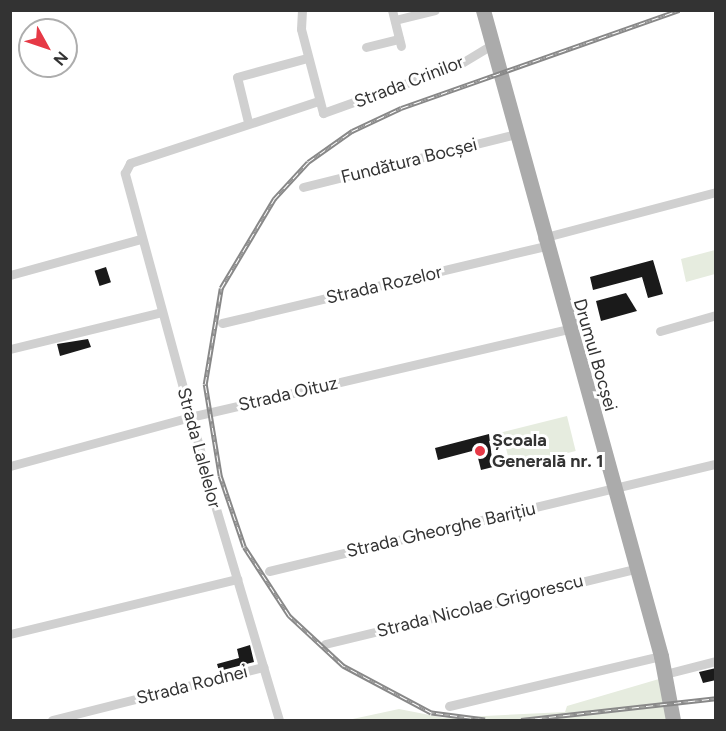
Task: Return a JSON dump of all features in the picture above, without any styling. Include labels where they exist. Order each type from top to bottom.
[{"type":"main road","name":"Drumul Bocșei","points":[[483,10],[544,242],[661,656],[673,715]]},
{"type":"street","points":[[302,10],[307,58],[319,101],[248,122],[237,77],[307,58]]},
{"type":"street","points":[[366,48],[400,42],[394,15],[435,10]]},
{"type":"street","name":"Strada Crinilor","points":[[319,101],[324,113],[460,64],[492,45]]},
{"type":"street","name":"Strada Lalelelor","points":[[248,122],[130,163],[125,173],[190,417],[279,720]]},
{"type":"street","name":"Fundătura Bocșei","points":[[303,187],[516,134]]},
{"type":"street","name":"Strada Rozelor","points":[[222,323],[544,242],[716,192]]},
{"type":"street","points":[[10,275],[141,239]]},
{"type":"street","points":[[10,349],[162,312]]},
{"type":"street","points":[[660,331],[716,315]]},
{"type":"street","name":"Strada Oituz","points":[[10,466],[190,417],[568,329]]},
{"type":"street","name":"Strada Gheorghe Barițiu","points":[[269,571],[716,464]]},
{"type":"street","name":"Strada Nicolae Grigorescu","points":[[325,644],[635,568]]},
{"type":"street","points":[[10,634],[237,579]]},
{"type":"street","points":[[449,706],[661,656]]},
{"type":"street","points":[[665,675],[716,661]]},
{"type":"street","name":"Strada Rodnei","points":[[52,720],[263,667]]},
{"type":"shaded area","points":[[715,250],[715,274],[686,282],[681,259]]},
{"type":"shaded area","points":[[567,416],[576,451],[511,467],[502,432]]},
{"type":"shaded area","points":[[659,679],[670,720],[348,720],[399,709],[445,718],[565,712],[567,706]]},
{"type":"building","points":[[653,260],[663,294],[648,298],[642,277],[593,290],[590,277]]},
{"type":"building","points":[[106,267],[111,282],[100,286],[95,271]]},
{"type":"building","points":[[626,293],[637,311],[601,321],[596,301]]},
{"type":"building","points":[[88,339],[91,347],[60,356],[57,344]]},
{"type":"building","points":[[489,434],[493,467],[481,470],[476,450],[438,460],[435,448]]},
{"type":"building","points":[[250,645],[254,662],[219,671],[217,664],[239,658],[237,649]]},
{"type":"building","points":[[716,668],[716,680],[703,683],[699,672]]},
{"type":"railway","points":[[485,720],[431,713],[343,666],[289,616],[244,547],[220,476],[205,384],[221,288],[274,199],[308,162],[352,131],[401,108],[679,10]]},
{"type":"railway","points":[[521,720],[716,698]]},
{"type":"place","name":"Școala Generală nr. 1","points":[[480,451]]}]
